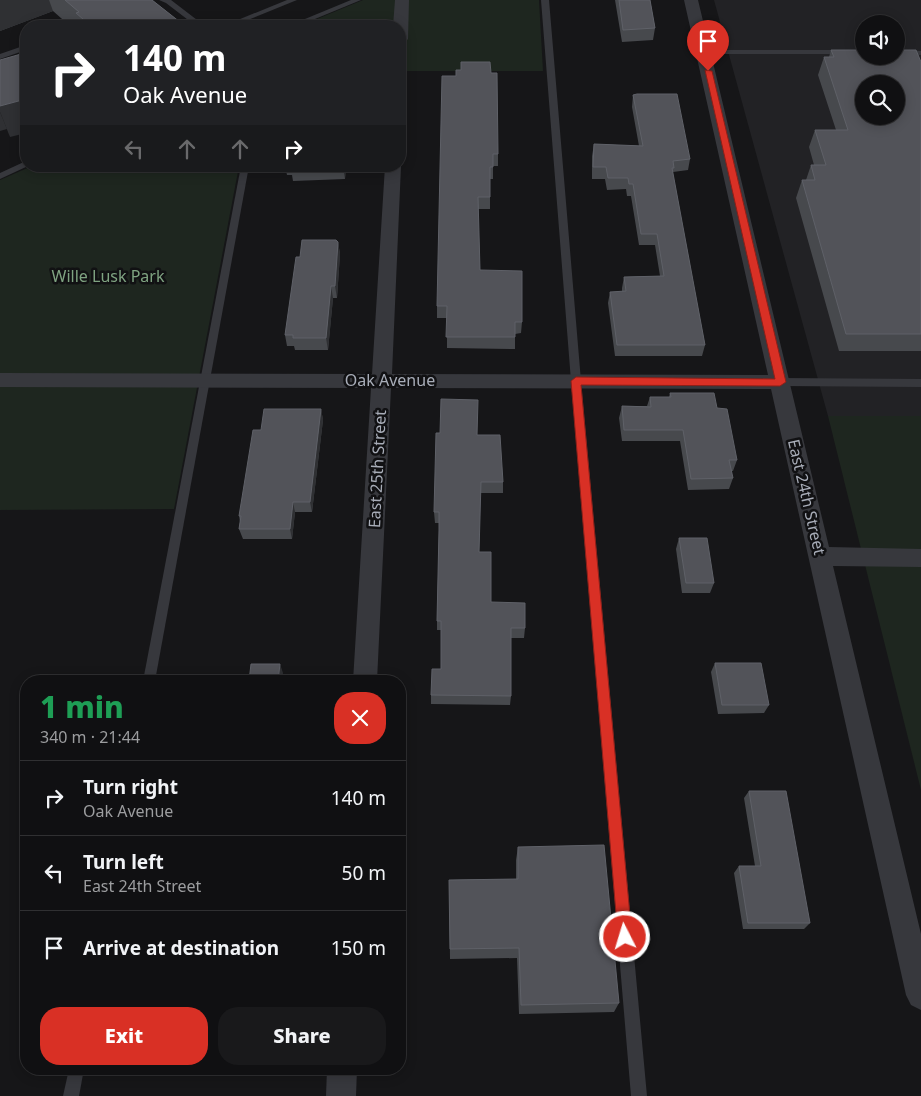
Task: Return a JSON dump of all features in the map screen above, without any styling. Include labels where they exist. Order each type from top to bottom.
[{"type":"street","points":[[401,20],[402,0]]},
{"type":"street","name":"East 24th Street","points":[[691,0],[921,995]]},
{"type":"street","name":"East 25th Street","points":[[365,675],[393,172]]},
{"type":"street","name":"Oak Avenue","points":[[0,380],[780,382]]},
{"type":"street","points":[[821,556],[921,558]]},
{"type":"street","points":[[341,1096],[342,1075]]},
{"type":"lane","points":[[163,0],[168,1],[193,20]]},
{"type":"lane","points":[[242,20],[293,0]]},
{"type":"lane","points":[[307,20],[356,0]]},
{"type":"lane","points":[[545,0],[576,381],[639,1096]]},
{"type":"lane","points":[[0,57],[20,49]]},
{"type":"lane","points":[[703,52],[855,52]]},
{"type":"lane","points":[[905,53],[921,54]]},
{"type":"lane","points":[[0,176],[20,167]]},
{"type":"lane","points":[[150,675],[244,172]]},
{"type":"lane","points":[[780,382],[921,383]]},
{"type":"lane","points":[[71,1096],[75,1075]]},
{"type":"shaded area","points":[[714,0],[921,0],[921,416],[828,416]]},
{"type":"green space","points":[[363,0],[539,0],[543,71],[406,71],[406,20],[315,20]]},
{"type":"green space","name":"Wille Lusk Park","points":[[20,171],[238,172],[174,509],[0,510],[0,180]]},
{"type":"green space","points":[[828,416],[921,416],[921,790]]},
{"type":"building","points":[[65,0],[152,0],[177,20],[84,20],[76,13],[79,12]]},
{"type":"building","points":[[619,0],[650,0],[655,28],[623,30]]},
{"type":"building","points":[[831,50],[855,50],[855,65],[905,65],[905,50],[916,50],[921,62],[921,334],[846,334],[802,180],[815,180],[811,165],[826,165],[815,130],[848,130],[824,57],[834,57]]},
{"type":"building","points":[[20,54],[20,101],[0,106],[0,60]]},
{"type":"building","points":[[461,62],[490,62],[491,73],[497,73],[498,154],[493,154],[493,167],[490,167],[490,197],[478,197],[480,270],[522,271],[522,322],[515,322],[515,337],[446,337],[447,306],[437,306],[442,76],[456,76],[456,70],[461,70]]},
{"type":"building","points":[[677,94],[690,159],[673,161],[674,168],[672,168],[705,345],[617,345],[610,292],[626,291],[624,277],[664,276],[657,234],[641,234],[633,184],[629,184],[628,178],[608,178],[606,167],[593,167],[594,144],[643,146],[633,95]]},
{"type":"building","points":[[302,240],[336,240],[338,242],[335,286],[331,286],[326,338],[293,338],[293,335],[285,335],[296,257],[300,257]]},
{"type":"building","points":[[670,393],[714,393],[717,408],[727,409],[737,460],[729,460],[733,478],[691,479],[683,430],[624,430],[622,406],[651,407],[650,397],[671,397]]},
{"type":"building","points":[[441,399],[478,400],[477,435],[500,435],[503,482],[481,482],[479,552],[491,552],[491,602],[525,603],[525,628],[511,628],[511,696],[431,695],[432,669],[441,669],[441,621],[437,621],[439,512],[434,512],[436,433],[440,433]]},
{"type":"building","points":[[264,409],[321,409],[310,502],[293,502],[290,529],[239,529],[241,516],[239,516],[253,430],[261,430]]},
{"type":"building","points":[[679,538],[707,538],[714,583],[686,583]]},
{"type":"building","points":[[715,663],[761,663],[769,705],[722,705]]},
{"type":"building","points":[[251,664],[280,664],[279,675],[250,675]]},
{"type":"building","points":[[749,791],[786,791],[810,923],[748,923],[739,866],[761,866]]},
{"type":"building","points":[[604,845],[619,1003],[521,1005],[519,948],[450,949],[449,880],[518,879],[518,847]]},
{"type":"route","points":[[625,937],[576,381],[780,382],[708,71]]}]
